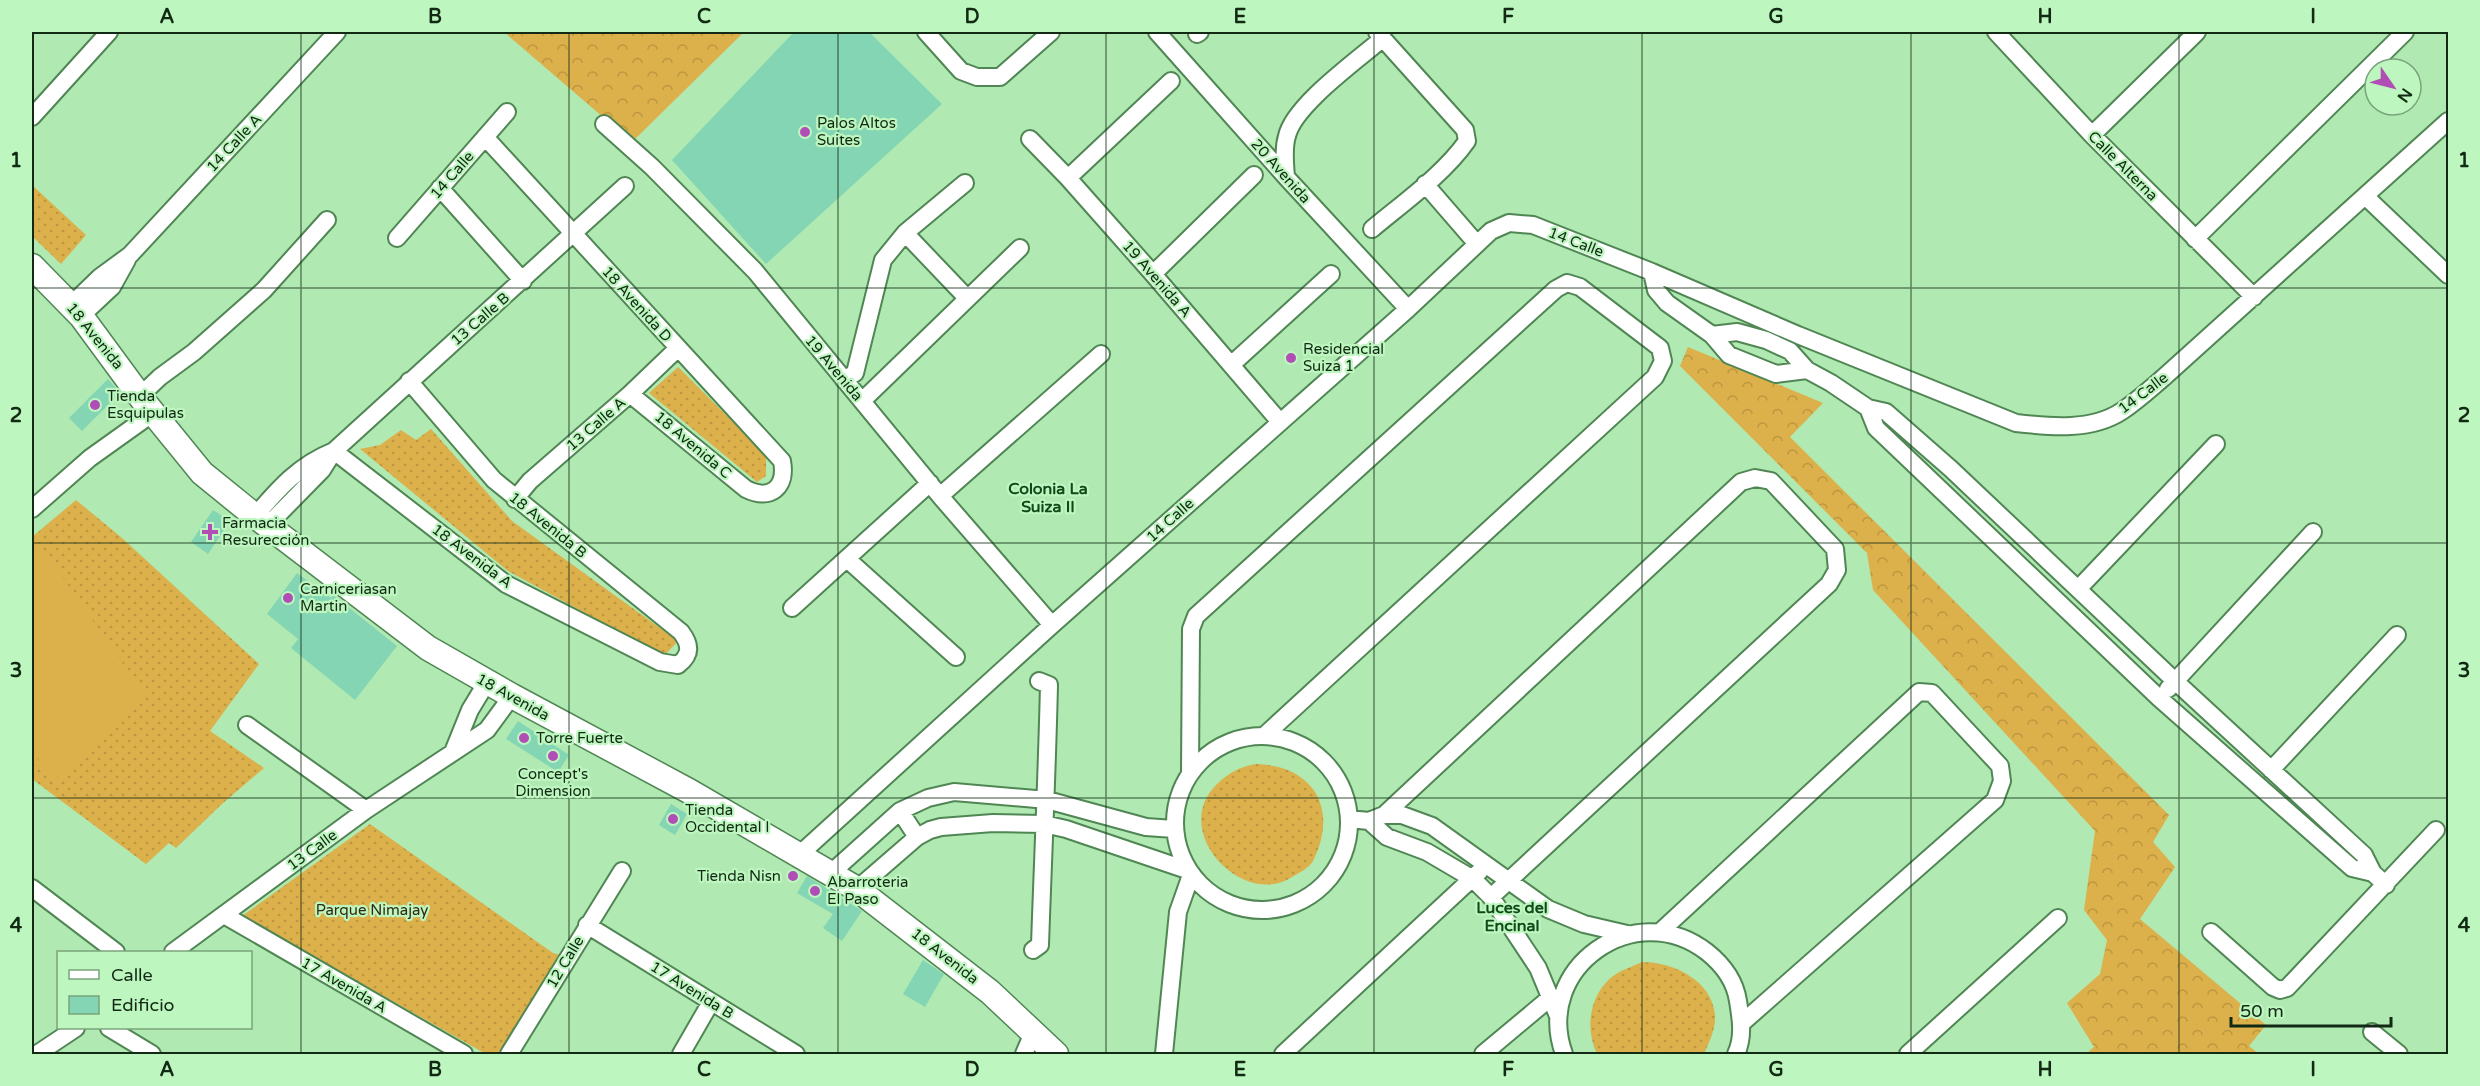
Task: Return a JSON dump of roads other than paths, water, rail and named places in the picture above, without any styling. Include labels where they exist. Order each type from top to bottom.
[{"type":"street","points":[[32,117],[109,32]]},
{"type":"street","name":"14 Calle A","points":[[76,310],[100,277],[130,255],[337,32]]},
{"type":"street","points":[[926,32],[961,71],[977,77],[1000,77],[1051,32]]},
{"type":"street","name":"20 Avenida","points":[[1157,32],[1408,309]]},
{"type":"street","name":"Calle Alterna","points":[[1996,32],[2092,135],[2254,297]]},
{"type":"street","points":[[2092,135],[2197,32]]},
{"type":"street","points":[[2195,239],[2406,32]]},
{"type":"street","points":[[1286,177],[1287,135],[1297,113],[1380,35],[1465,130],[1467,141],[1461,150],[1425,184],[1372,229]]},
{"type":"street","points":[[1068,178],[1171,81]]},
{"type":"street","name":"14 Calle","points":[[397,238],[507,112]]},
{"type":"street","name":"14 Calle","points":[[799,855],[1052,625],[1408,309],[1491,231],[1509,223],[1533,225],[2016,423],[2049,427],[2091,424],[2121,412],[2163,378],[2448,121]]},
{"type":"street","name":"19 Avenida","points":[[604,124],[652,167],[754,271],[935,489],[1052,625]]},
{"type":"street","name":"18 Avenida D","points":[[485,137],[782,461],[784,472],[781,483],[769,494],[757,495]]},
{"type":"street","name":"19 Avenida A","points":[[1030,139],[1068,178],[1231,365],[1260,395],[1280,422]]},
{"type":"street","points":[[1153,274],[1254,175]]},
{"type":"street","points":[[844,380],[855,373],[883,260],[905,233],[965,183]]},
{"type":"street","points":[[1425,184],[1477,244]]},
{"type":"street","name":"13 Calle B","points":[[262,520],[281,486],[313,460],[334,451],[625,186]]},
{"type":"street","points":[[440,188],[523,281]]},
{"type":"street","points":[[2366,196],[2448,275]]},
{"type":"street","points":[[32,509],[147,404],[160,377],[194,352],[264,290],[327,220]]},
{"type":"street","points":[[905,233],[967,298]]},
{"type":"street","points":[[862,402],[1020,248]]},
{"type":"street","points":[[1652,272],[1656,290],[1667,303],[1712,335],[1729,355],[1776,374],[1808,370]]},
{"type":"street","points":[[1231,365],[1331,274]]},
{"type":"street","name":"18 Avenida","points":[[34,275],[76,310],[202,473],[428,648],[688,791],[857,889],[990,992],[1028,1044],[1056,1054]]},
{"type":"street","points":[[1190,773],[1191,629],[1196,616],[1556,289],[1567,283],[1580,287],[1660,348],[1663,361],[1655,377],[1265,735]]},
{"type":"street","points":[[1712,335],[1737,332],[1766,340],[1790,351],[1808,370],[1831,382],[1868,408],[1886,412],[1951,469],[2175,681],[2364,855],[2373,873],[2386,885]]},
{"type":"street","name":"13 Calle A","points":[[515,499],[530,481],[630,394],[677,349]]},
{"type":"street","points":[[792,608],[847,559],[1101,354]]},
{"type":"street","name":"18 Avenida B","points":[[409,381],[494,480],[681,632],[687,640],[689,650],[686,659]]},
{"type":"street","name":"18 Avenida C","points":[[630,394],[746,489],[757,495]]},
{"type":"street","points":[[1868,408],[1876,428],[2159,698],[2352,868],[2373,873]]},
{"type":"street","points":[[2079,588],[2216,444]]},
{"type":"street","name":"18 Avenida A","points":[[334,451],[506,584],[660,662],[678,665],[686,659]]},
{"type":"street","points":[[1936,485],[1951,469]]},
{"type":"street","points":[[1377,818],[1741,482],[1755,478],[1771,481],[1835,549],[1837,570],[1829,584],[1491,897]]},
{"type":"street","points":[[2159,698],[2313,532]]},
{"type":"street","points":[[847,559],[956,657]]},
{"type":"street","points":[[2271,770],[2397,635]]},
{"type":"street","points":[[1033,950],[1040,945],[1044,824],[1047,800],[1049,685],[1039,681]]},
{"type":"street","points":[[453,752],[470,710],[487,682]]},
{"type":"street","points":[[1661,931],[1919,692],[1932,693],[2000,766],[2002,781],[1995,800],[1742,1023]]},
{"type":"street","name":"13 Calle","points":[[174,951],[366,810],[487,730],[512,696]]},
{"type":"street","points":[[247,725],[366,810]]},
{"type":"street","points":[[1265,735],[1296,742],[1323,760],[1337,777],[1346,797],[1349,819],[1346,846],[1334,872],[1315,892],[1290,906],[1263,911],[1235,907],[1210,895],[1189,872],[1180,856],[1174,829],[1178,797],[1190,773],[1210,752],[1236,739],[1265,735]]},
{"type":"street","points":[[831,873],[900,812],[928,798],[954,792],[1047,800],[1146,827],[1174,829]]},
{"type":"street","points":[[900,812],[917,837]]},
{"type":"street","points":[[1349,819],[1402,815],[1432,826],[1548,909],[1584,924],[1628,934]]},
{"type":"street","points":[[1377,818],[1388,837],[1427,852],[1473,879],[1491,897],[1538,968],[1558,1016]]},
{"type":"street","points":[[857,889],[917,837],[941,827],[993,823],[1044,824],[1189,872]]},
{"type":"street","points":[[2211,932],[2273,987],[2280,990],[2287,988],[2436,830]]},
{"type":"street","points":[[1283,1054],[1487,864]]},
{"type":"street","name":"12 Calle","points":[[509,1054],[622,871]]},
{"type":"street","points":[[1164,1054],[1178,912],[1189,872]]},
{"type":"street","points":[[32,888],[115,951]]},
{"type":"street","name":"17 Avenida A","points":[[224,915],[464,1054]]},
{"type":"street","points":[[1908,1054],[2058,918]]},
{"type":"street","name":"17 Avenida B","points":[[587,925],[796,1054]]},
{"type":"street","points":[[1564,1054],[1560,1041],[1558,1016],[1565,988],[1580,964],[1601,945],[1628,934],[1661,931],[1693,941],[1719,962],[1737,991],[1742,1023],[1736,1054]]},
{"type":"street","points":[[1483,1054],[1550,998]]},
{"type":"street","points":[[681,1054],[711,1002]]},
{"type":"street","points":[[37,1054],[74,1029]]},
{"type":"street","points":[[111,1029],[152,1054]]},
{"type":"street","points":[[2372,1032],[2399,1054]]},
{"type":"place","name":"Palos Altos Suites","points":[[805,132]]},
{"type":"place","name":"Residencial Suiza 1","points":[[1291,358]]},
{"type":"place","name":"Tienda Esquipulas","points":[[95,405]]},
{"type":"place","name":"Farmacia Resurección","points":[[210,532]]},
{"type":"place","name":"Carniceriasan Martin","points":[[288,598]]},
{"type":"place","name":"Torre Fuerte","points":[[524,738]]},
{"type":"place","name":"Concept's Dimension","points":[[553,756]]},
{"type":"place","name":"Tienda Occidental I","points":[[673,819]]},
{"type":"place","name":"Tienda Nisn","points":[[793,876]]},
{"type":"place","name":"Abarroteria El Paso","points":[[815,891]]},
{"type":"district","name":"Colonia La Suiza II","points":[[1048,497]]},
{"type":"district","name":"Luces del Encinal","points":[[1512,916]]},
{"type":"park label","name":"Parque Nimajay","points":[[372,910]]}]
